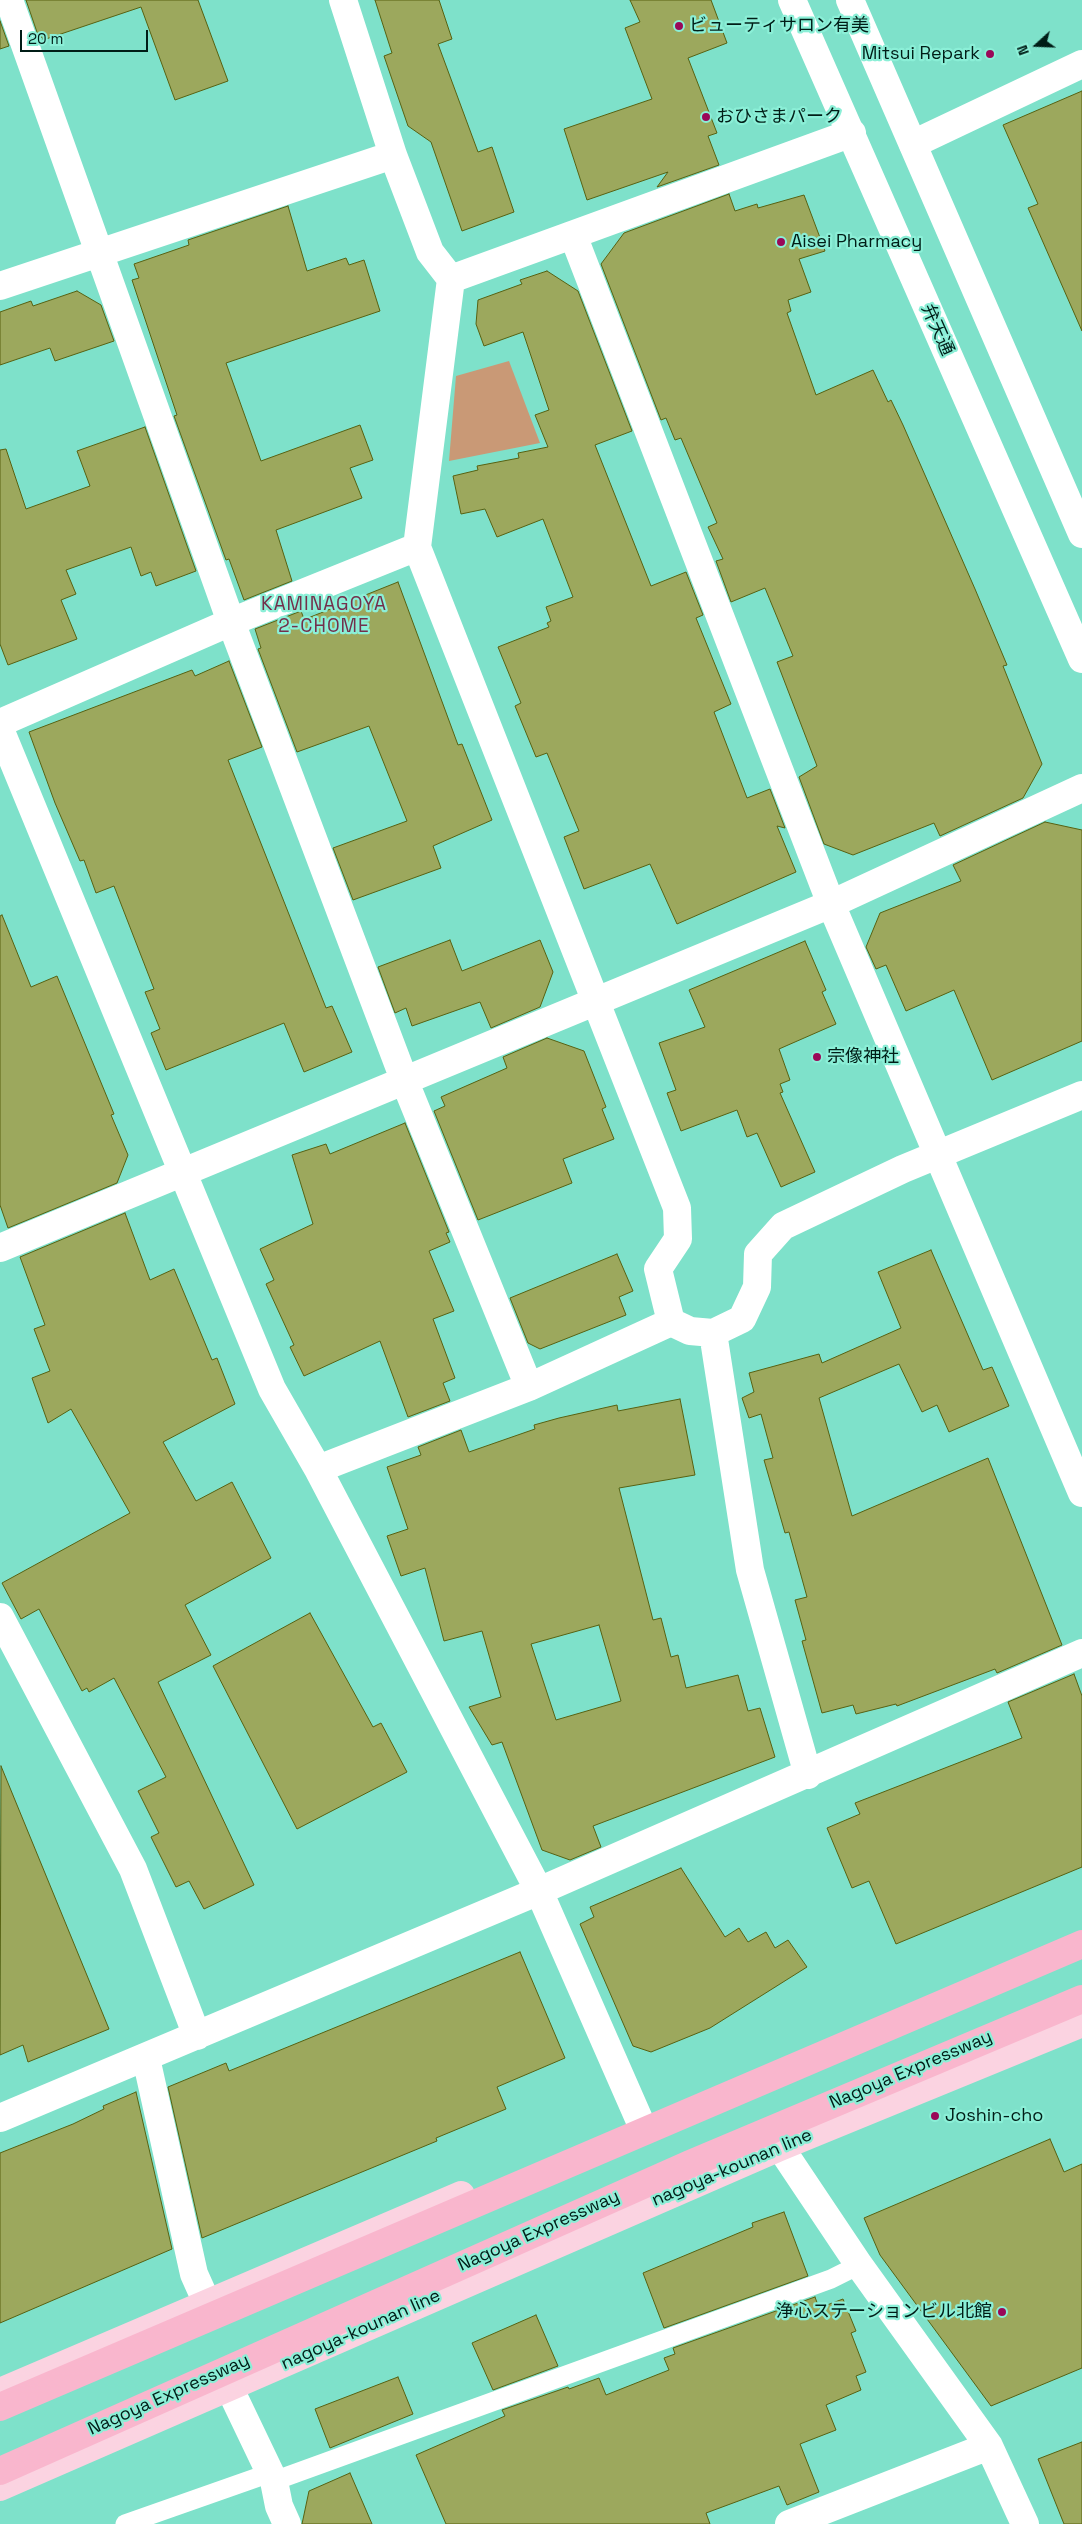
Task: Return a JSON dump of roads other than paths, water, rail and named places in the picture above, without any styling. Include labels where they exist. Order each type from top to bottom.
[{"type":"highway","points":[[0,2407],[1082,1944]]},
{"type":"highway","name":"Nagoya Expressway","points":[[0,2471],[690,2164],[1082,1999]]},
{"type":"main road","points":[[0,2392],[639,2119],[1082,1934]]},
{"type":"main road","name":"nagoya-kounan line","points":[[0,2486],[780,2147],[1082,2023]]},
{"type":"street","points":[[9,0],[101,252],[230,622],[406,1082],[529,1387]]},
{"type":"street","points":[[343,0],[393,155],[430,252],[451,279],[417,547],[677,1208],[678,1239],[658,1269],[671,1322]]},
{"type":"street","name":"弁天通","points":[[792,0],[1082,660]]},
{"type":"street","points":[[850,0],[1082,534]]},
{"type":"street","points":[[913,144],[1082,64]]},
{"type":"street","points":[[451,279],[806,148],[852,133]]},
{"type":"street","points":[[0,286],[393,155]]},
{"type":"street","points":[[573,235],[831,904],[1082,1493]]},
{"type":"street","points":[[0,723],[230,622],[417,547]]},
{"type":"street","points":[[0,729],[272,1389],[318,1469],[539,1891],[639,2119]]},
{"type":"street","points":[[0,1248],[406,1082],[831,904],[1082,788]]},
{"type":"street","points":[[318,1469],[529,1387],[671,1322],[690,1330],[712,1333],[742,1319],[757,1287],[758,1254],[783,1226],[938,1154],[1082,1095]]},
{"type":"street","points":[[712,1333],[750,1570],[808,1775]]},
{"type":"street","points":[[0,1616],[133,1869],[197,2036]]},
{"type":"street","points":[[0,2118],[539,1891],[808,1775],[1082,1653]]},
{"type":"street","points":[[146,2058],[194,2274],[207,2303]]},
{"type":"street","points":[[780,2147],[859,2265],[989,2446],[1025,2524]]},
{"type":"street","points":[[229,2387],[272,2477],[279,2506],[288,2524]]},
{"type":"street","points":[[789,2524],[989,2446]]},
{"type":"lane","points":[[125,2524],[272,2477],[831,2279],[859,2265]]},
{"type":"place","name":"ビューティサロン有美","points":[[679,26]]},
{"type":"place","name":"Mitsui Repark","points":[[990,54]]},
{"type":"place","name":"おひさまパーク","points":[[706,117]]},
{"type":"place","name":"Aisei Pharmacy","points":[[781,242]]},
{"type":"place","name":"宗像神社","points":[[817,1057]]},
{"type":"place","name":"Joshin-cho","points":[[935,2116]]},
{"type":"place","name":"浄心ステーションビル北館","points":[[1002,2312]]},
{"type":"district","name":"KAMINAGOYA 2-CHOME","points":[[324,616]]}]
